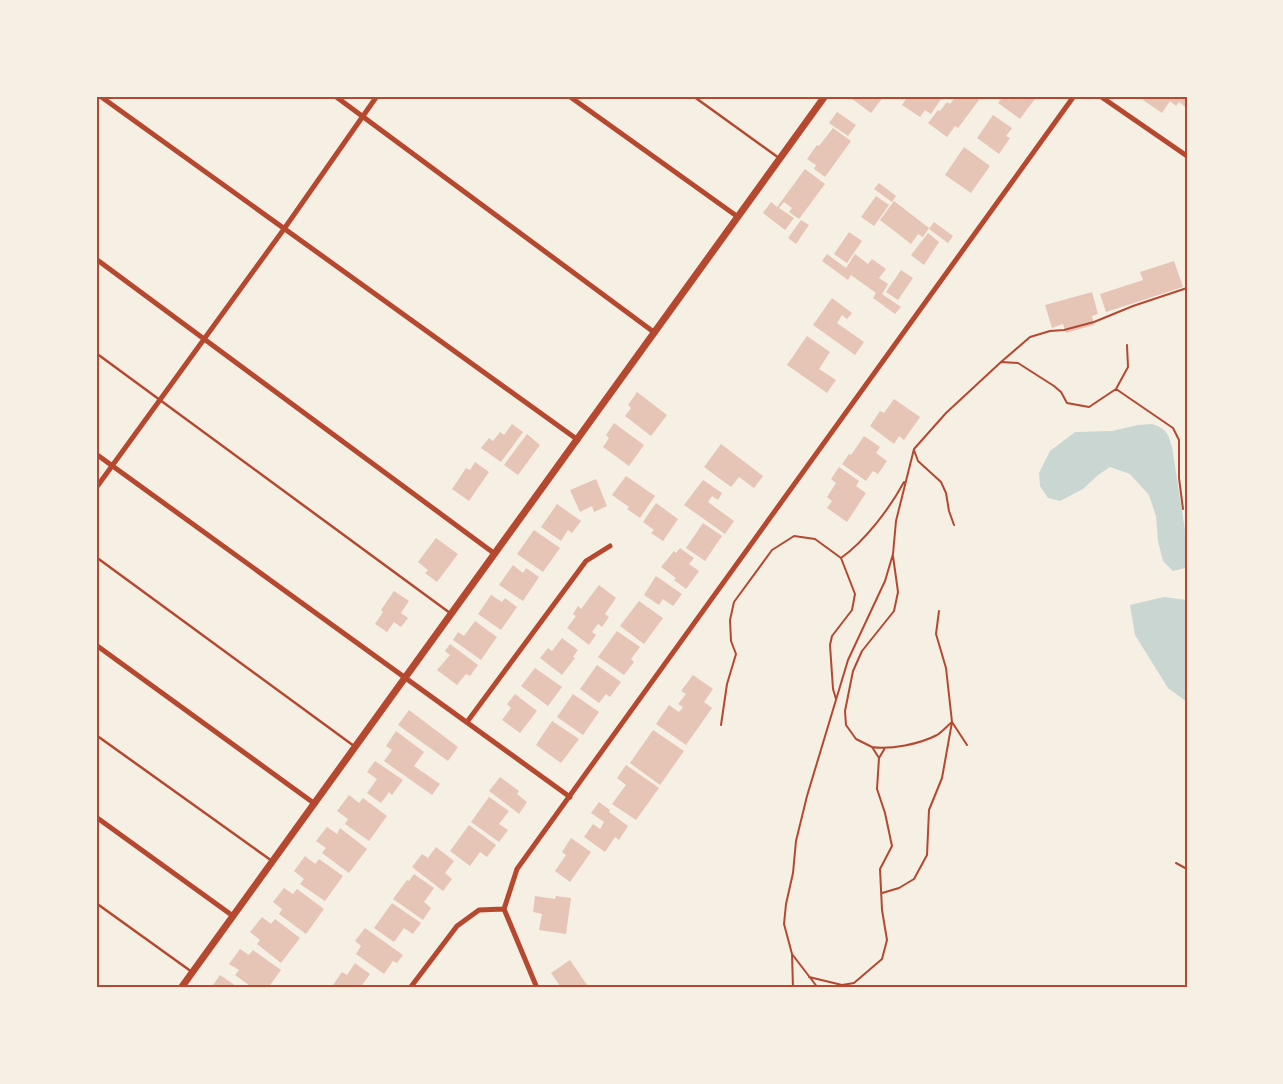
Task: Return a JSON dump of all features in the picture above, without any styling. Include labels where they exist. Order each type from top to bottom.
[{"type":"street","points":[[100,96],[578,440]]},
{"type":"street","points":[[335,96],[655,333]]},
{"type":"street","points":[[96,488],[284,229],[377,96]]},
{"type":"street","points":[[569,96],[738,217]]},
{"type":"street","points":[[181,988],[826,96]]},
{"type":"street","points":[[537,988],[504,909],[517,869],[1074,96]]},
{"type":"street","points":[[1100,96],[1187,156]]},
{"type":"street","points":[[96,259],[495,554]]},
{"type":"street","points":[[96,454],[570,797]]},
{"type":"street","points":[[467,722],[586,561],[610,546]]},
{"type":"street","points":[[96,645],[315,804]]},
{"type":"street","points":[[96,817],[233,916]]},
{"type":"street","points":[[410,988],[457,926],[479,910],[504,909]]},
{"type":"lane","points":[[693,96],[780,159]]},
{"type":"lane","points":[[96,353],[452,614]]},
{"type":"lane","points":[[96,557],[355,747]]},
{"type":"lane","points":[[96,735],[272,862]]},
{"type":"lane","points":[[96,903],[192,972]]},
{"type":"path","points":[[793,988],[792,954],[784,924],[796,841],[807,796],[848,660],[885,582],[893,554],[896,521],[914,449],[946,413],[1000,362],[1030,337],[1094,322],[1187,288]]},
{"type":"path","points":[[1000,362],[1018,363],[1054,386],[1061,392],[1066,403],[1089,407],[1116,389],[1128,368],[1127,346]]},
{"type":"path","points":[[1116,389],[1173,428],[1179,440],[1179,478],[1183,509]]},
{"type":"path","points":[[914,449],[918,461],[941,482],[946,493],[954,525]]},
{"type":"path","points":[[911,461],[918,461]]},
{"type":"path","points":[[841,558],[851,551],[869,531],[889,506],[906,479]]},
{"type":"path","points":[[721,726],[727,684],[736,654],[731,641],[730,620],[734,602],[772,550],[794,536],[815,539],[841,558],[856,594],[852,610],[832,636],[830,645],[832,689],[836,699]]},
{"type":"path","points":[[893,554],[898,592],[894,611],[862,651],[853,671],[845,711],[846,725],[856,739],[872,747],[886,748],[908,744],[937,735],[952,722]]},
{"type":"path","points":[[882,893],[899,888],[914,879],[927,855],[929,810],[942,778],[952,722],[946,668],[936,634],[939,611]]},
{"type":"path","points":[[952,722],[967,745]]},
{"type":"path","points":[[809,976],[842,985],[854,984],[882,959],[887,940],[882,910],[880,869],[892,846],[885,813],[877,789],[878,758],[872,747]]},
{"type":"path","points":[[878,758],[886,748]]},
{"type":"path","points":[[1176,863],[1187,869]]},
{"type":"path","points":[[792,954],[818,988]]},
{"type":"shaded area","points":[[1152,424],[1164,430],[1171,442],[1187,543],[1185,568],[1173,571],[1163,561],[1158,541],[1156,516],[1149,495],[1130,474],[1110,467],[1083,489],[1060,501],[1048,498],[1040,486],[1039,473],[1050,451],[1075,432],[1112,431]]},
{"type":"shaded area","points":[[1164,597],[1187,600],[1187,702],[1168,688],[1135,635],[1130,605]]},
{"type":"building","points":[[848,96],[884,96],[871,113]]},
{"type":"building","points":[[908,96],[943,96],[931,114],[925,110],[920,117],[902,105]]},
{"type":"building","points":[[956,96],[973,96],[979,100],[958,128],[955,126],[947,137],[928,123],[938,110],[940,111],[947,102],[950,104]]},
{"type":"building","points":[[1004,96],[1009,100],[1012,96],[1037,96],[1020,119],[998,103]]},
{"type":"building","points":[[1146,96],[1187,96],[1187,108],[1179,102],[1176,106],[1170,101],[1162,113],[1143,100]]},
{"type":"building","points":[[837,112],[856,125],[848,136],[829,123]]},
{"type":"building","points":[[993,115],[1012,128],[1006,136],[1010,138],[999,154],[977,138]]},
{"type":"building","points":[[833,128],[851,141],[825,177],[814,169],[816,165],[807,159]]},
{"type":"building","points":[[964,147],[990,166],[971,193],[945,175]]},
{"type":"building","points":[[805,169],[825,184],[799,219],[789,212],[792,208],[784,202],[779,208],[794,218],[785,230],[763,213],[771,202],[777,207]]},
{"type":"building","points":[[879,183],[896,196],[892,202],[874,189]]},
{"type":"building","points":[[876,196],[889,205],[874,226],[861,217]]},
{"type":"building","points":[[894,201],[929,228],[923,237],[918,234],[911,244],[880,220]]},
{"type":"building","points":[[801,220],[809,225],[796,244],[788,238]]},
{"type":"building","points":[[934,222],[953,236],[948,243],[929,229]]},
{"type":"building","points":[[849,232],[862,241],[847,263],[834,254]]},
{"type":"building","points":[[928,233],[939,242],[924,265],[911,255]]},
{"type":"building","points":[[827,254],[846,268],[855,254],[868,264],[872,259],[886,269],[879,278],[888,284],[882,294],[901,307],[895,314],[873,298],[876,293],[851,275],[848,280],[822,261]]},
{"type":"building","points":[[1174,261],[1183,287],[1106,312],[1100,294],[1143,280],[1140,272]]},
{"type":"building","points":[[901,270],[913,278],[898,300],[886,292]]},
{"type":"building","points":[[1092,292],[1098,314],[1092,316],[1094,325],[1066,333],[1063,324],[1052,328],[1045,305]]},
{"type":"building","points":[[832,298],[852,313],[847,319],[842,315],[837,323],[864,342],[855,355],[813,325]]},
{"type":"building","points":[[807,336],[830,352],[819,369],[836,380],[827,393],[787,365]]},
{"type":"building","points":[[637,392],[667,415],[651,436],[625,416],[631,408],[628,405]]},
{"type":"building","points":[[894,399],[920,417],[904,440],[899,436],[894,444],[870,426],[880,411],[884,413]]},
{"type":"building","points":[[614,423],[644,445],[629,466],[603,447],[609,438],[606,435]]},
{"type":"building","points":[[512,424],[523,432],[501,462],[481,448],[489,438],[493,441],[500,432],[504,435]]},
{"type":"building","points":[[527,434],[540,445],[518,475],[504,465]]},
{"type":"building","points":[[864,436],[880,447],[876,453],[887,461],[878,474],[873,471],[866,481],[842,464],[849,454],[851,455]]},
{"type":"building","points":[[721,444],[763,476],[754,488],[739,477],[731,487],[704,467]]},
{"type":"building","points":[[475,462],[489,472],[469,501],[452,489],[466,468],[470,470]]},
{"type":"building","points":[[839,467],[859,481],[856,486],[866,493],[847,522],[827,508],[832,501],[827,497],[836,483],[831,479]]},
{"type":"building","points":[[626,476],[655,496],[640,518],[627,509],[629,507],[612,495]]},
{"type":"building","points":[[596,479],[607,506],[594,512],[592,506],[580,512],[570,490]]},
{"type":"building","points":[[703,480],[722,493],[718,500],[712,496],[708,502],[734,521],[725,534],[684,505]]},
{"type":"building","points":[[656,503],[678,519],[663,541],[651,533],[654,530],[643,522]]},
{"type":"building","points":[[557,504],[581,521],[572,533],[568,530],[561,541],[541,527]]},
{"type":"building","points":[[703,523],[722,536],[705,561],[686,548]]},
{"type":"building","points":[[534,530],[560,548],[543,572],[517,554]]},
{"type":"building","points":[[436,538],[458,554],[437,582],[425,573],[428,570],[418,562]]},
{"type":"building","points":[[680,548],[694,558],[689,564],[699,571],[686,589],[674,580],[676,578],[661,567],[674,551],[676,553]]},
{"type":"building","points":[[513,565],[523,573],[526,568],[539,577],[523,601],[499,585]]},
{"type":"building","points":[[656,576],[682,594],[673,606],[663,599],[659,605],[644,595]]},
{"type":"building","points":[[599,585],[616,598],[605,614],[609,617],[602,627],[598,624],[592,632],[596,635],[589,645],[567,628],[576,616],[573,614],[578,606],[581,609]]},
{"type":"building","points":[[394,591],[409,601],[401,613],[408,618],[401,627],[394,622],[387,632],[375,624],[383,612],[381,610]]},
{"type":"building","points":[[491,595],[502,602],[505,598],[517,607],[501,630],[478,614]]},
{"type":"building","points":[[639,601],[663,618],[644,644],[620,626]]},
{"type":"building","points":[[475,621],[497,637],[481,660],[453,640],[458,632],[464,636]]},
{"type":"building","points":[[617,631],[640,647],[631,659],[634,662],[624,675],[598,657]]},
{"type":"building","points":[[562,638],[578,650],[573,657],[575,658],[562,675],[540,658],[548,648],[552,651]]},
{"type":"building","points":[[450,644],[478,665],[470,676],[466,674],[457,685],[437,670],[450,655],[445,651]]},
{"type":"building","points":[[597,665],[621,682],[610,697],[606,694],[599,703],[580,689]]},
{"type":"building","points":[[535,668],[562,687],[548,706],[521,686]]},
{"type":"building","points":[[693,675],[713,689],[704,702],[712,708],[686,745],[656,724],[669,705],[679,712],[683,707],[678,704],[686,694],[681,691]]},
{"type":"building","points":[[515,694],[537,711],[520,733],[502,720],[511,708],[507,704]]},
{"type":"building","points":[[573,694],[599,712],[583,735],[557,717]]},
{"type":"building","points":[[409,710],[458,747],[448,761],[398,725]]},
{"type":"building","points":[[552,721],[579,739],[561,763],[536,745]]},
{"type":"building","points":[[653,730],[684,751],[660,785],[630,763]]},
{"type":"building","points":[[396,731],[424,752],[414,766],[440,784],[432,795],[384,761],[392,750],[386,746]]},
{"type":"building","points":[[375,761],[403,780],[392,795],[389,792],[381,803],[367,793],[377,779],[367,772]]},
{"type":"building","points":[[626,765],[659,788],[636,820],[612,804],[626,785],[617,778]]},
{"type":"building","points":[[500,777],[519,791],[517,794],[527,802],[519,814],[489,791]]},
{"type":"building","points":[[349,795],[359,803],[363,798],[387,816],[369,841],[345,824],[348,819],[337,811]]},
{"type":"building","points":[[489,797],[509,811],[499,824],[508,830],[499,842],[471,822]]},
{"type":"building","points":[[599,802],[628,826],[619,840],[615,837],[605,852],[584,837],[593,824],[600,829],[604,822],[591,813]]},
{"type":"building","points":[[469,825],[496,845],[487,857],[480,852],[470,866],[450,851]]},
{"type":"building","points":[[327,827],[337,834],[340,828],[367,849],[349,873],[322,853],[326,848],[316,841]]},
{"type":"building","points":[[571,838],[591,852],[570,882],[555,871],[566,855],[562,852]]},
{"type":"building","points":[[436,847],[454,861],[445,873],[452,879],[443,891],[412,867],[422,854],[428,858]]},
{"type":"building","points":[[305,856],[315,864],[319,859],[343,876],[325,901],[300,884],[304,879],[294,871]]},
{"type":"building","points":[[414,874],[434,888],[424,902],[431,908],[423,920],[393,899],[407,880],[409,881]]},
{"type":"building","points":[[284,888],[293,894],[297,889],[324,909],[306,934],[279,914],[282,909],[273,902]]},
{"type":"building","points":[[535,896],[555,899],[556,896],[571,898],[566,934],[539,930],[542,914],[533,912]]},
{"type":"building","points":[[392,903],[421,923],[413,934],[404,928],[394,942],[374,928]]},
{"type":"building","points":[[262,917],[271,924],[275,919],[300,938],[281,963],[257,944],[260,940],[250,932]]},
{"type":"building","points":[[365,928],[403,955],[397,963],[393,961],[384,974],[356,954],[361,946],[355,941]]},
{"type":"building","points":[[240,949],[249,955],[253,950],[281,970],[268,988],[253,988],[235,975],[239,970],[229,964]]},
{"type":"building","points":[[570,960],[587,985],[583,988],[557,988],[560,986],[551,973]]},
{"type":"building","points":[[355,963],[370,974],[360,988],[331,988],[342,972],[347,975]]},
{"type":"building","points":[[220,975],[239,988],[211,988]]}]
